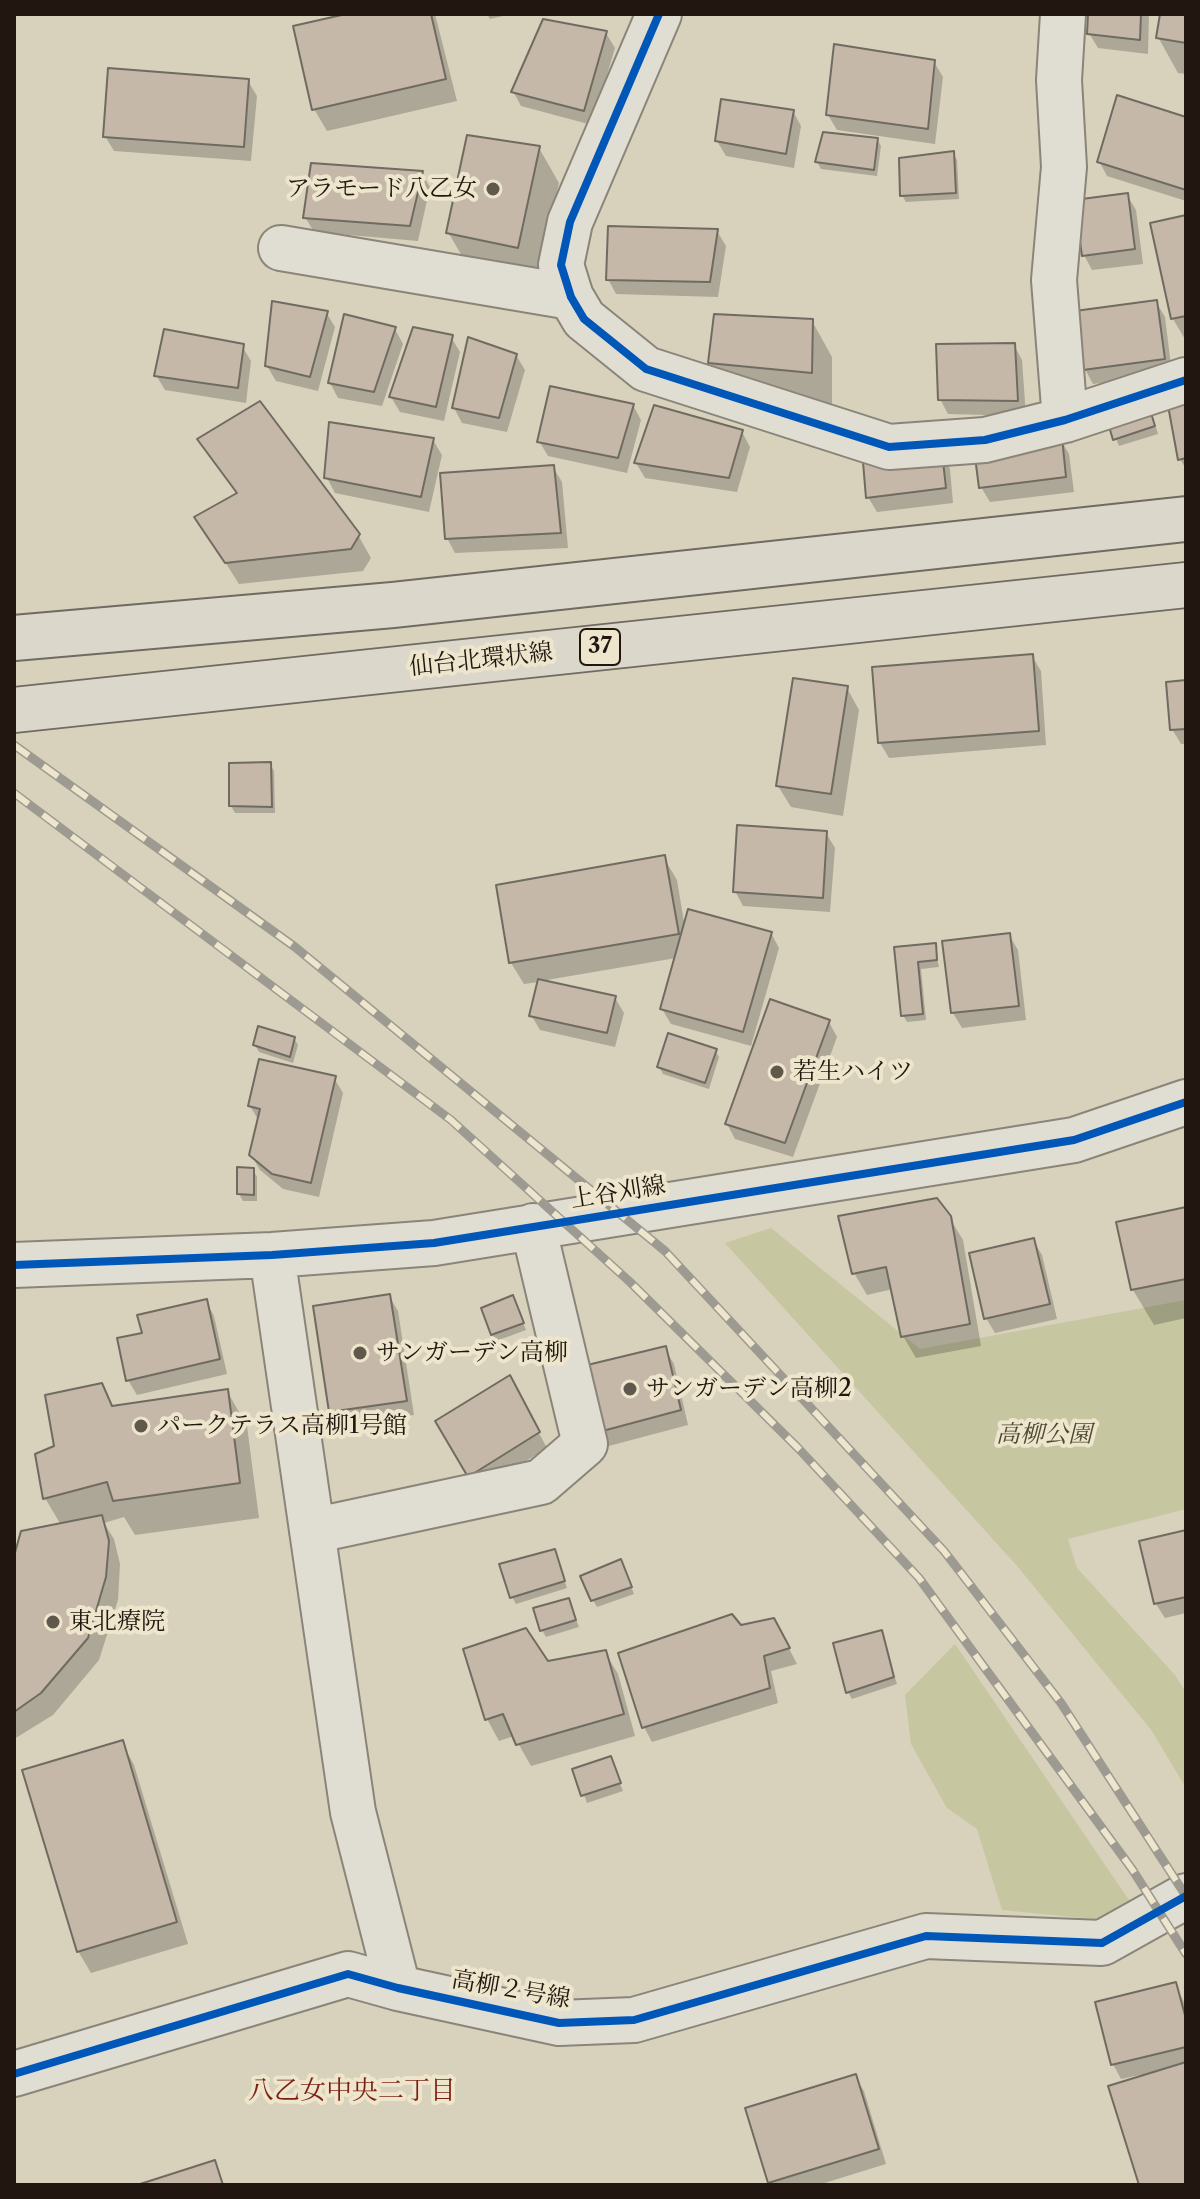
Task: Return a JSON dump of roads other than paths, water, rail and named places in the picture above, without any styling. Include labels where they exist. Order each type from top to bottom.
[{"type":"main road","points":[[14,638],[393,605],[1186,519]]},
{"type":"main road","name":"仙台北環状線","points":[[14,710],[1186,585]]},
{"type":"street","points":[[659,14],[570,222],[561,265],[571,297],[584,319],[646,369],[889,447],[985,440],[1065,420],[1186,380]]},
{"type":"street","points":[[1063,14],[1059,80],[1064,167],[1054,280],[1065,420]]},
{"type":"street","points":[[281,248],[571,297]]},
{"type":"street","name":"上谷刈線","points":[[31,1263],[272,1255],[434,1243],[1074,1140],[1186,1102]]},
{"type":"street","points":[[312,1531],[541,1482],[585,1444],[533,1226]]},
{"type":"street","points":[[272,1255],[353,1812],[398,1988]]},
{"type":"street","name":"高柳２号線","points":[[14,2074],[348,1974],[559,2023],[634,2020],[926,1936],[1102,1943],[1186,1896]]},
{"type":"railway","points":[[14,745],[295,947],[665,1251],[944,1551],[1061,1703],[1186,1896]]},
{"type":"railway","points":[[14,793],[451,1120],[630,1282],[798,1448],[919,1578],[1132,1869],[1186,1954]]},
{"type":"place","name":"アラモード八乙女","points":[[493,189]]},
{"type":"place","name":"若生ハイツ","points":[[777,1072]]},
{"type":"place","name":"サンガーデン高柳","points":[[360,1353]]},
{"type":"place","name":"サンガーデン高柳2","points":[[630,1389]]},
{"type":"place","name":"パークテラス高柳1号館","points":[[141,1426]]},
{"type":"place","name":"東北療院","points":[[53,1622]]},
{"type":"district","name":"八乙女中央二丁目","points":[[352,2091]]},
{"type":"park label","name":"高柳公園","points":[[1044,1435]]}]
